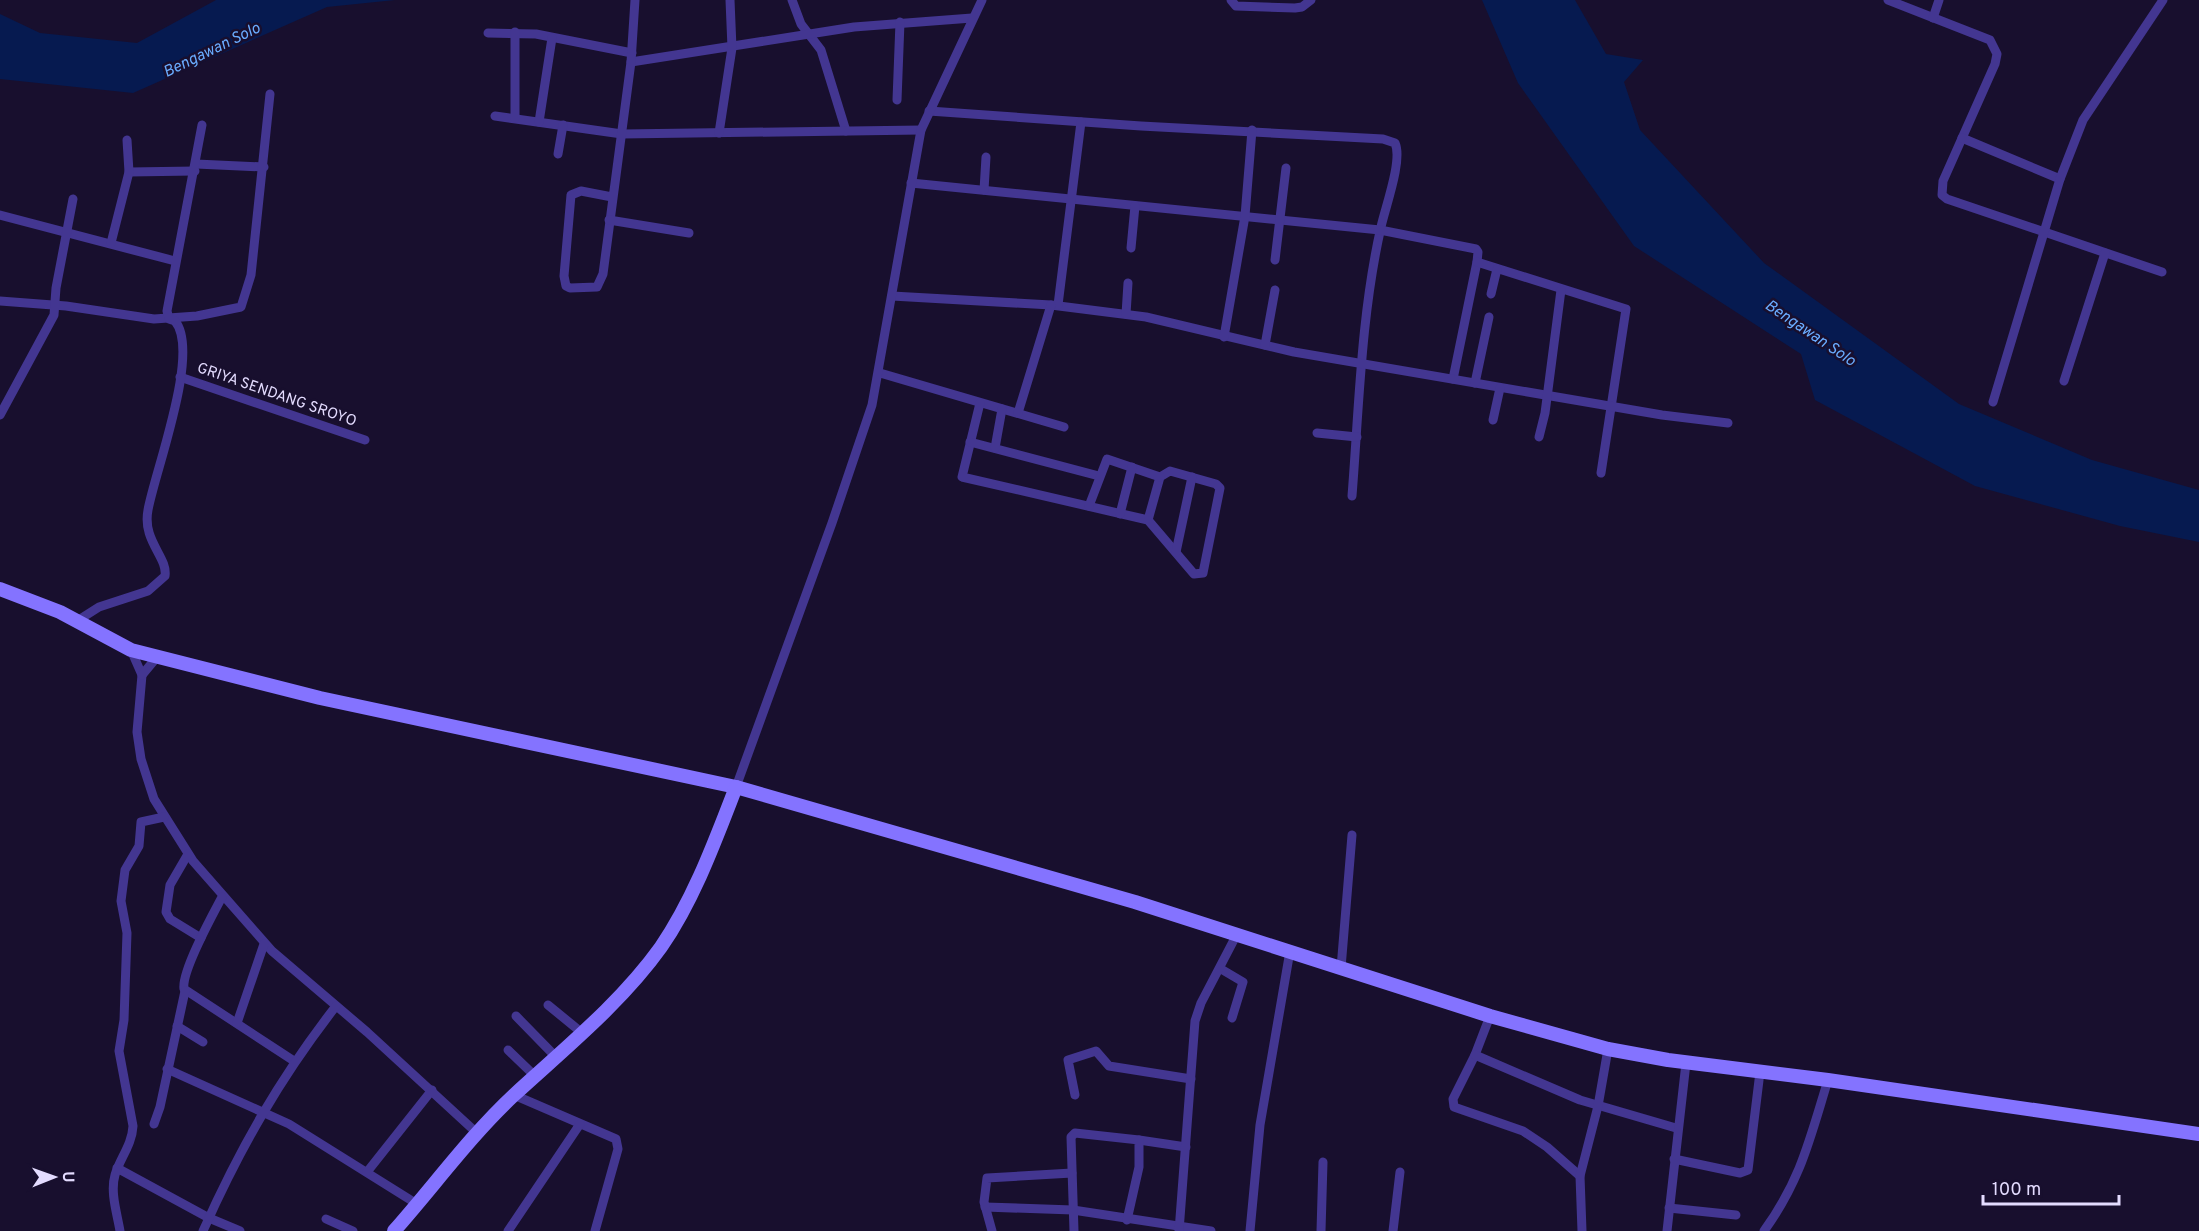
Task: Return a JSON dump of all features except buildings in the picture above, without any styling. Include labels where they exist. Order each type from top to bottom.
[{"type":"street","points":[[612,197],[581,191],[576,191],[571,195],[564,276],[566,286],[570,288],[599,286],[622,134],[632,57],[635,0]]},
{"type":"street","points":[[719,134],[732,48],[730,0]]},
{"type":"street","points":[[792,0],[801,24],[821,50],[846,131]]},
{"type":"street","points":[[394,1231],[514,1095],[536,1077],[609,1006],[660,948],[693,889],[736,787],[832,523],[872,405],[880,373],[921,130],[982,0]]},
{"type":"street","points":[[1231,0],[1236,6],[1258,3],[1302,7],[1311,0]]},
{"type":"street","points":[[1888,0],[1990,40],[1997,54],[1995,64],[1943,181],[1942,195],[1947,199],[2044,233],[2162,272]]},
{"type":"street","points":[[1933,18],[1939,0]]},
{"type":"street","points":[[1993,402],[2060,179],[2083,120],[2163,0]]},
{"type":"street","points":[[488,33],[515,32],[552,38],[632,57],[732,48],[809,33],[900,22],[972,18]]},
{"type":"street","points":[[897,100],[900,22]]},
{"type":"street","points":[[515,32],[515,118]]},
{"type":"street","points":[[538,122],[552,38]]},
{"type":"street","points":[[0,301],[56,305],[133,317],[169,319],[232,310],[244,304],[251,275],[270,94]]},
{"type":"street","points":[[929,111],[1081,122],[1252,130],[1383,139],[1395,143],[1397,158],[1380,230],[1362,363],[1353,496]]},
{"type":"street","points":[[495,116],[622,134],[921,130]]},
{"type":"street","points":[[1018,413],[1055,305],[1081,122]]},
{"type":"street","points":[[558,154],[563,124]]},
{"type":"street","points":[[169,319],[167,311],[175,261],[196,167],[202,125]]},
{"type":"street","points":[[1224,336],[1245,216],[1252,130]]},
{"type":"street","points":[[1962,138],[2060,179]]},
{"type":"street","points":[[111,243],[129,172],[126,140]]},
{"type":"street","points":[[984,190],[986,157]]},
{"type":"street","points":[[129,172],[196,167],[264,166]]},
{"type":"street","points":[[1275,260],[1286,168]]},
{"type":"street","points":[[911,183],[1380,230],[1476,249],[1477,262],[1453,379]]},
{"type":"street","points":[[0,415],[54,315],[56,288],[74,199]]},
{"type":"street","points":[[1131,248],[1135,206]]},
{"type":"street","points":[[0,215],[175,261]]},
{"type":"street","points":[[609,220],[689,233]]},
{"type":"street","points":[[2064,381],[2105,253]]},
{"type":"street","points":[[1477,262],[1624,308],[1627,311],[1601,474]]},
{"type":"street","points":[[1491,294],[1497,269]]},
{"type":"street","points":[[1125,314],[1128,284]]},
{"type":"street","points":[[1265,345],[1275,290]]},
{"type":"street","points":[[1539,437],[1545,413],[1561,290]]},
{"type":"street","points":[[892,296],[1055,305],[1125,314],[1187,325],[1265,345],[1500,388],[1546,393],[1728,423]]},
{"type":"street","points":[[1475,383],[1489,317]]},
{"type":"street","points":[[77,621],[99,607],[147,591],[165,576],[165,567],[152,546],[147,512],[167,442],[180,377],[181,333],[175,321],[169,319]]},
{"type":"street","points":[[880,373],[1064,427]]},
{"type":"street","name":"GRIYA SENDANG SROYO","points":[[180,377],[365,440]]},
{"type":"street","points":[[1493,420],[1500,388]]},
{"type":"street","points":[[980,403],[962,477],[1148,520],[1194,574],[1203,573],[1220,488],[1216,484],[1170,471],[1160,477],[1148,520]]},
{"type":"street","points":[[995,448],[1002,409]]},
{"type":"street","points":[[1317,433],[1357,437]]},
{"type":"street","points":[[970,442],[1099,476]]},
{"type":"street","points":[[1089,506],[1107,459],[1160,477]]},
{"type":"street","points":[[1120,514],[1132,467]]},
{"type":"street","points":[[1176,552],[1192,477]]},
{"type":"street","points":[[0,589],[77,621],[131,650],[320,698],[736,787],[1043,874],[1490,1016],[1608,1049],[1686,1063],[1828,1080],[2199,1134]]},
{"type":"street","points":[[131,650],[142,675],[139,746],[149,785],[164,817],[188,854],[264,944],[432,1090],[478,1134]]},
{"type":"street","points":[[142,675],[157,657]]},
{"type":"street","points":[[120,1231],[112,1189],[117,1168],[132,1138],[133,1126],[119,1051],[124,1020],[127,933],[121,907],[124,874],[138,849],[141,822],[164,817]]},
{"type":"street","points":[[1341,968],[1352,835]]},
{"type":"street","points":[[188,854],[170,885],[165,912],[170,919],[201,938]]},
{"type":"street","points":[[154,1124],[160,1107],[185,991],[183,985],[185,977],[201,938],[222,897]]},
{"type":"street","points":[[1180,1230],[1195,1021],[1201,1004],[1237,934]]},
{"type":"street","points":[[237,1023],[264,944]]},
{"type":"street","points":[[1250,1231],[1260,1125],[1290,951]]},
{"type":"street","points":[[1221,969],[1243,982],[1232,1017]]},
{"type":"street","points":[[185,991],[294,1061]]},
{"type":"street","points":[[548,1005],[581,1032]]},
{"type":"street","points":[[203,1231],[263,1110],[294,1061],[336,1006]]},
{"type":"street","points":[[516,1016],[556,1057]]},
{"type":"street","points":[[1490,1016],[1475,1055],[1453,1099],[1454,1107],[1523,1131],[1547,1147],[1580,1176]]},
{"type":"street","points":[[177,1026],[203,1042]]},
{"type":"street","points":[[1582,1231],[1580,1176],[1598,1106],[1608,1049]]},
{"type":"street","points":[[508,1050],[536,1077]]},
{"type":"street","points":[[1075,1095],[1068,1060],[1096,1051],[1108,1065],[1191,1079]]},
{"type":"street","points":[[1475,1055],[1598,1106],[1676,1128]]},
{"type":"street","points":[[1667,1231],[1676,1128],[1686,1063]]},
{"type":"street","points":[[167,1069],[263,1110],[417,1204]]},
{"type":"street","points":[[1674,1159],[1740,1173],[1748,1170],[1760,1072]]},
{"type":"street","points":[[1764,1231],[1789,1193],[1801,1169],[1828,1080]]},
{"type":"street","points":[[367,1172],[432,1090]]},
{"type":"street","points":[[514,1095],[610,1135],[618,1142],[595,1231]]},
{"type":"street","points":[[508,1231],[580,1124]]},
{"type":"street","points":[[1074,1231],[1073,1134],[1186,1147]]},
{"type":"street","points":[[1127,1220],[1139,1167],[1139,1140]]},
{"type":"street","points":[[1321,1231],[1323,1162]]},
{"type":"street","points":[[117,1168],[209,1218],[240,1231]]},
{"type":"street","points":[[1394,1231],[1400,1172]]},
{"type":"street","points":[[992,1231],[985,1208],[984,1187],[988,1177],[1072,1173]]},
{"type":"street","points":[[985,1208],[1073,1210],[1180,1230],[1210,1231]]},
{"type":"street","points":[[1669,1209],[1736,1215]]},
{"type":"street","points":[[326,1218],[353,1231]]},
{"type":"water","name":"Bengawan Solo","points":[[216,0],[395,0],[327,7],[133,93],[0,79],[0,14],[40,33],[137,43]]},
{"type":"water","name":"Bengawan Solo","points":[[1482,0],[1575,0],[1606,54],[1643,60],[1624,82],[1640,130],[1764,263],[1959,404],[2092,460],[2199,490],[2199,542],[2120,526],[1975,486],[1815,400],[1801,354],[1634,246],[1518,83]]}]
